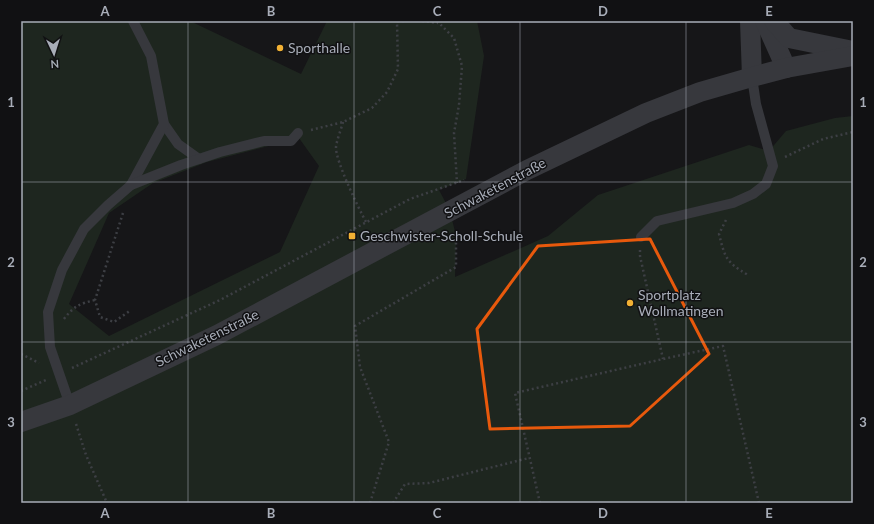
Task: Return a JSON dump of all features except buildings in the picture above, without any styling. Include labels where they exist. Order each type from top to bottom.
[{"type":"street","points":[[750,21],[752,76]]},
{"type":"street","points":[[764,21],[786,68]]},
{"type":"street","points":[[774,21],[790,38],[853,51]]},
{"type":"street","name":"Schwaketenstraße","points":[[21,422],[70,405],[217,335],[541,164],[646,113],[700,92],[752,76],[786,68],[853,56]]},
{"type":"lane","points":[[133,21],[151,56],[164,124],[178,144],[198,159]]},
{"type":"lane","points":[[642,237],[657,221],[733,203],[753,194],[766,184],[773,166],[756,104],[752,76]]},
{"type":"lane","points":[[132,185],[164,124]]},
{"type":"lane","points":[[70,405],[58,374],[50,347],[48,312],[62,270],[84,229],[108,205],[132,185],[220,152],[264,141],[291,141],[298,133]]},
{"type":"path","points":[[298,133],[343,122],[372,108],[387,92],[398,69],[397,21],[405,21]]},
{"type":"path","points":[[422,21],[438,22],[454,38],[462,66],[459,105],[454,133],[457,182]]},
{"type":"path","points":[[343,122],[336,148],[342,169],[357,206],[366,222]]},
{"type":"path","points":[[773,166],[782,158],[823,139],[853,132]]},
{"type":"path","points":[[21,391],[220,300],[410,199],[466,179]]},
{"type":"path","points":[[131,310],[114,322],[100,317],[95,300],[132,185]]},
{"type":"path","points":[[733,203],[719,234],[725,256],[736,268],[748,275]]},
{"type":"path","points":[[370,503],[389,442],[360,367],[355,326],[456,267],[456,236]]},
{"type":"path","points":[[642,237],[640,256],[663,359]]},
{"type":"path","points":[[61,322],[77,305],[95,300]]},
{"type":"path","points":[[540,503],[515,393],[723,346],[758,503]]},
{"type":"path","points":[[70,405],[86,455],[107,503]]},
{"type":"path","points":[[393,503],[405,484],[429,483],[529,458]]},
{"type":"highlighted area","points":[[650,239],[709,354],[630,426],[490,429],[477,329],[538,246]]},
{"type":"shaded area","points":[[21,21],[190,21],[301,74],[327,21],[477,21],[484,56],[466,179],[439,190],[450,211],[456,236],[455,277],[548,236],[598,195],[749,145],[769,151],[786,131],[835,118],[853,116],[853,503],[21,503]],"holes":[[[299,138],[319,166],[280,252],[109,336],[69,304],[109,213],[153,183],[207,162]]]},
{"type":"place","name":"Sporthalle","points":[[280,48]]},
{"type":"place","name":"Geschwister-Scholl-Schule","points":[[352,236]]},
{"type":"place","name":"Sportplatz Wollmatingen","points":[[630,303]]}]
